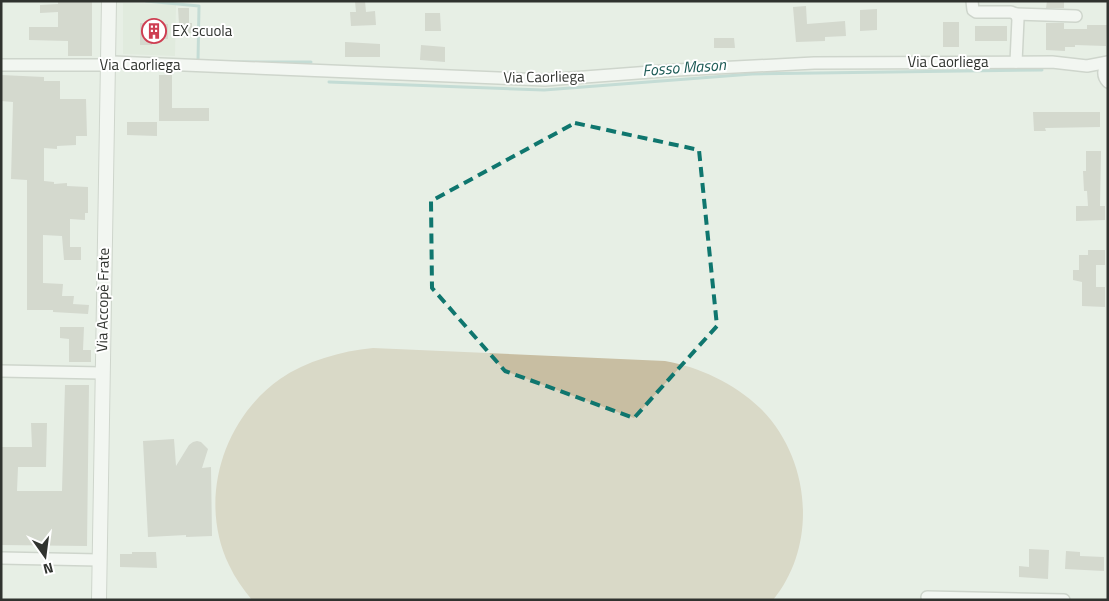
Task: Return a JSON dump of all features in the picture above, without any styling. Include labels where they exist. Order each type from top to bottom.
[{"type":"main road","name":"Via Accopè Frate","points":[[99,600],[101,373],[109,1]]},
{"type":"street","points":[[972,1],[973,10],[976,12],[1076,16]]},
{"type":"street","points":[[1016,14],[1018,19],[1016,62]]},
{"type":"street","name":"Via Caorliega","points":[[1,65],[104,65],[113,62],[545,80],[677,70],[814,63],[1052,62],[1087,66],[1108,63]]},
{"type":"street","points":[[1106,79],[1104,71],[1108,63]]},
{"type":"street","name":"Via Caorliega","points":[[1087,66],[1106,79]]},
{"type":"street","points":[[1,371],[101,373]]},
{"type":"street","points":[[1,558],[99,560]]},
{"type":"street","points":[[927,597],[1064,600]]},
{"type":"highlighted area","points":[[575,123],[699,150],[717,326],[634,418],[505,371],[432,288],[431,201]]},
{"type":"shaded area","points":[[123,3],[176,4],[175,56],[123,54]]},
{"type":"shaded area","points":[[373,348],[665,361],[691,367],[716,377],[739,391],[760,408],[777,428],[790,451],[798,476],[802,501],[802,528],[797,553],[788,578],[773,600],[252,600],[239,583],[229,565],[220,540],[216,515],[216,489],[221,463],[230,439],[243,416],[260,396],[280,379],[301,367],[324,358]]},
{"type":"building","points":[[58,1],[92,1],[92,56],[68,56],[68,41],[29,40],[29,27],[58,27],[58,12],[40,13],[40,5],[58,4]]},
{"type":"building","points":[[355,1],[365,1],[366,12],[375,11],[376,25],[351,26],[350,12],[356,12]]},
{"type":"building","points":[[1047,1],[1064,1],[1064,8],[1046,8]]},
{"type":"building","points":[[806,6],[807,24],[845,21],[846,36],[825,37],[825,41],[796,42],[793,7]]},
{"type":"building","points":[[178,8],[189,8],[189,23],[192,23],[192,33],[183,33],[183,24],[179,24]]},
{"type":"building","points":[[877,9],[877,30],[860,31],[860,10]]},
{"type":"building","points":[[425,13],[440,13],[441,31],[425,31]]},
{"type":"building","points":[[943,22],[959,22],[959,47],[943,47]]},
{"type":"building","name":"EX scuola","points":[[140,23],[168,24],[168,39],[152,39],[152,45],[140,45]]},
{"type":"building","points":[[1046,23],[1064,23],[1064,29],[1087,29],[1087,25],[1107,25],[1106,46],[1075,45],[1075,47],[1065,47],[1065,51],[1046,50]]},
{"type":"building","points":[[975,26],[1007,26],[1007,41],[975,41]]},
{"type":"building","points":[[714,38],[734,38],[735,48],[714,48]]},
{"type":"building","points":[[345,42],[380,44],[380,57],[345,57]]},
{"type":"building","points":[[421,45],[445,47],[445,62],[420,60]]},
{"type":"building","points":[[1,75],[44,77],[44,81],[60,81],[60,99],[86,99],[87,136],[76,136],[76,145],[57,146],[57,149],[44,148],[44,181],[54,182],[54,184],[67,183],[67,186],[88,187],[88,213],[85,213],[85,220],[70,219],[70,247],[81,247],[81,260],[64,260],[62,236],[43,235],[43,283],[63,284],[62,296],[74,296],[73,304],[89,305],[88,314],[53,312],[53,310],[27,310],[27,180],[11,179],[13,102],[1,101]]},
{"type":"building","points":[[159,75],[172,75],[172,108],[209,108],[209,121],[159,121]]},
{"type":"building","points":[[1033,112],[1100,112],[1100,127],[1045,128],[1046,131],[1034,131]]},
{"type":"building","points":[[127,122],[157,122],[157,136],[127,135]]},
{"type":"building","points":[[1086,151],[1101,151],[1100,206],[1105,206],[1105,220],[1076,221],[1076,206],[1088,206],[1087,191],[1084,191],[1083,171],[1086,171]]},
{"type":"building","points":[[1088,250],[1105,250],[1105,265],[1096,265],[1096,287],[1105,287],[1105,307],[1082,306],[1082,282],[1073,280],[1073,270],[1079,270],[1079,255],[1088,255]]},
{"type":"building","points":[[60,327],[84,327],[83,350],[91,350],[91,362],[69,362],[69,339],[60,338]]},
{"type":"building","points":[[65,385],[89,385],[87,546],[1,545],[1,447],[32,447],[31,423],[47,423],[46,467],[18,467],[17,491],[62,491]]},
{"type":"building","points":[[174,439],[176,466],[189,445],[193,442],[201,442],[208,449],[202,468],[211,467],[212,536],[148,537],[143,441]]},
{"type":"building","points":[[1029,549],[1049,550],[1048,579],[1019,577],[1019,566],[1029,567]]},
{"type":"building","points":[[1066,551],[1080,552],[1080,556],[1104,557],[1104,571],[1065,569]]},
{"type":"building","points":[[132,552],[156,552],[157,568],[120,567],[120,554],[132,554]]},
{"type":"waterway","name":"Fosso Mason","points":[[146,1],[199,6],[198,61],[201,61]]},
{"type":"waterway","name":"Fosso Mason","points":[[234,62],[311,62]]},
{"type":"waterway","name":"Fosso Mason","points":[[329,82],[544,90],[752,74],[1042,70]]},
{"type":"place","name":"EX scuola","points":[[154,31]]}]
